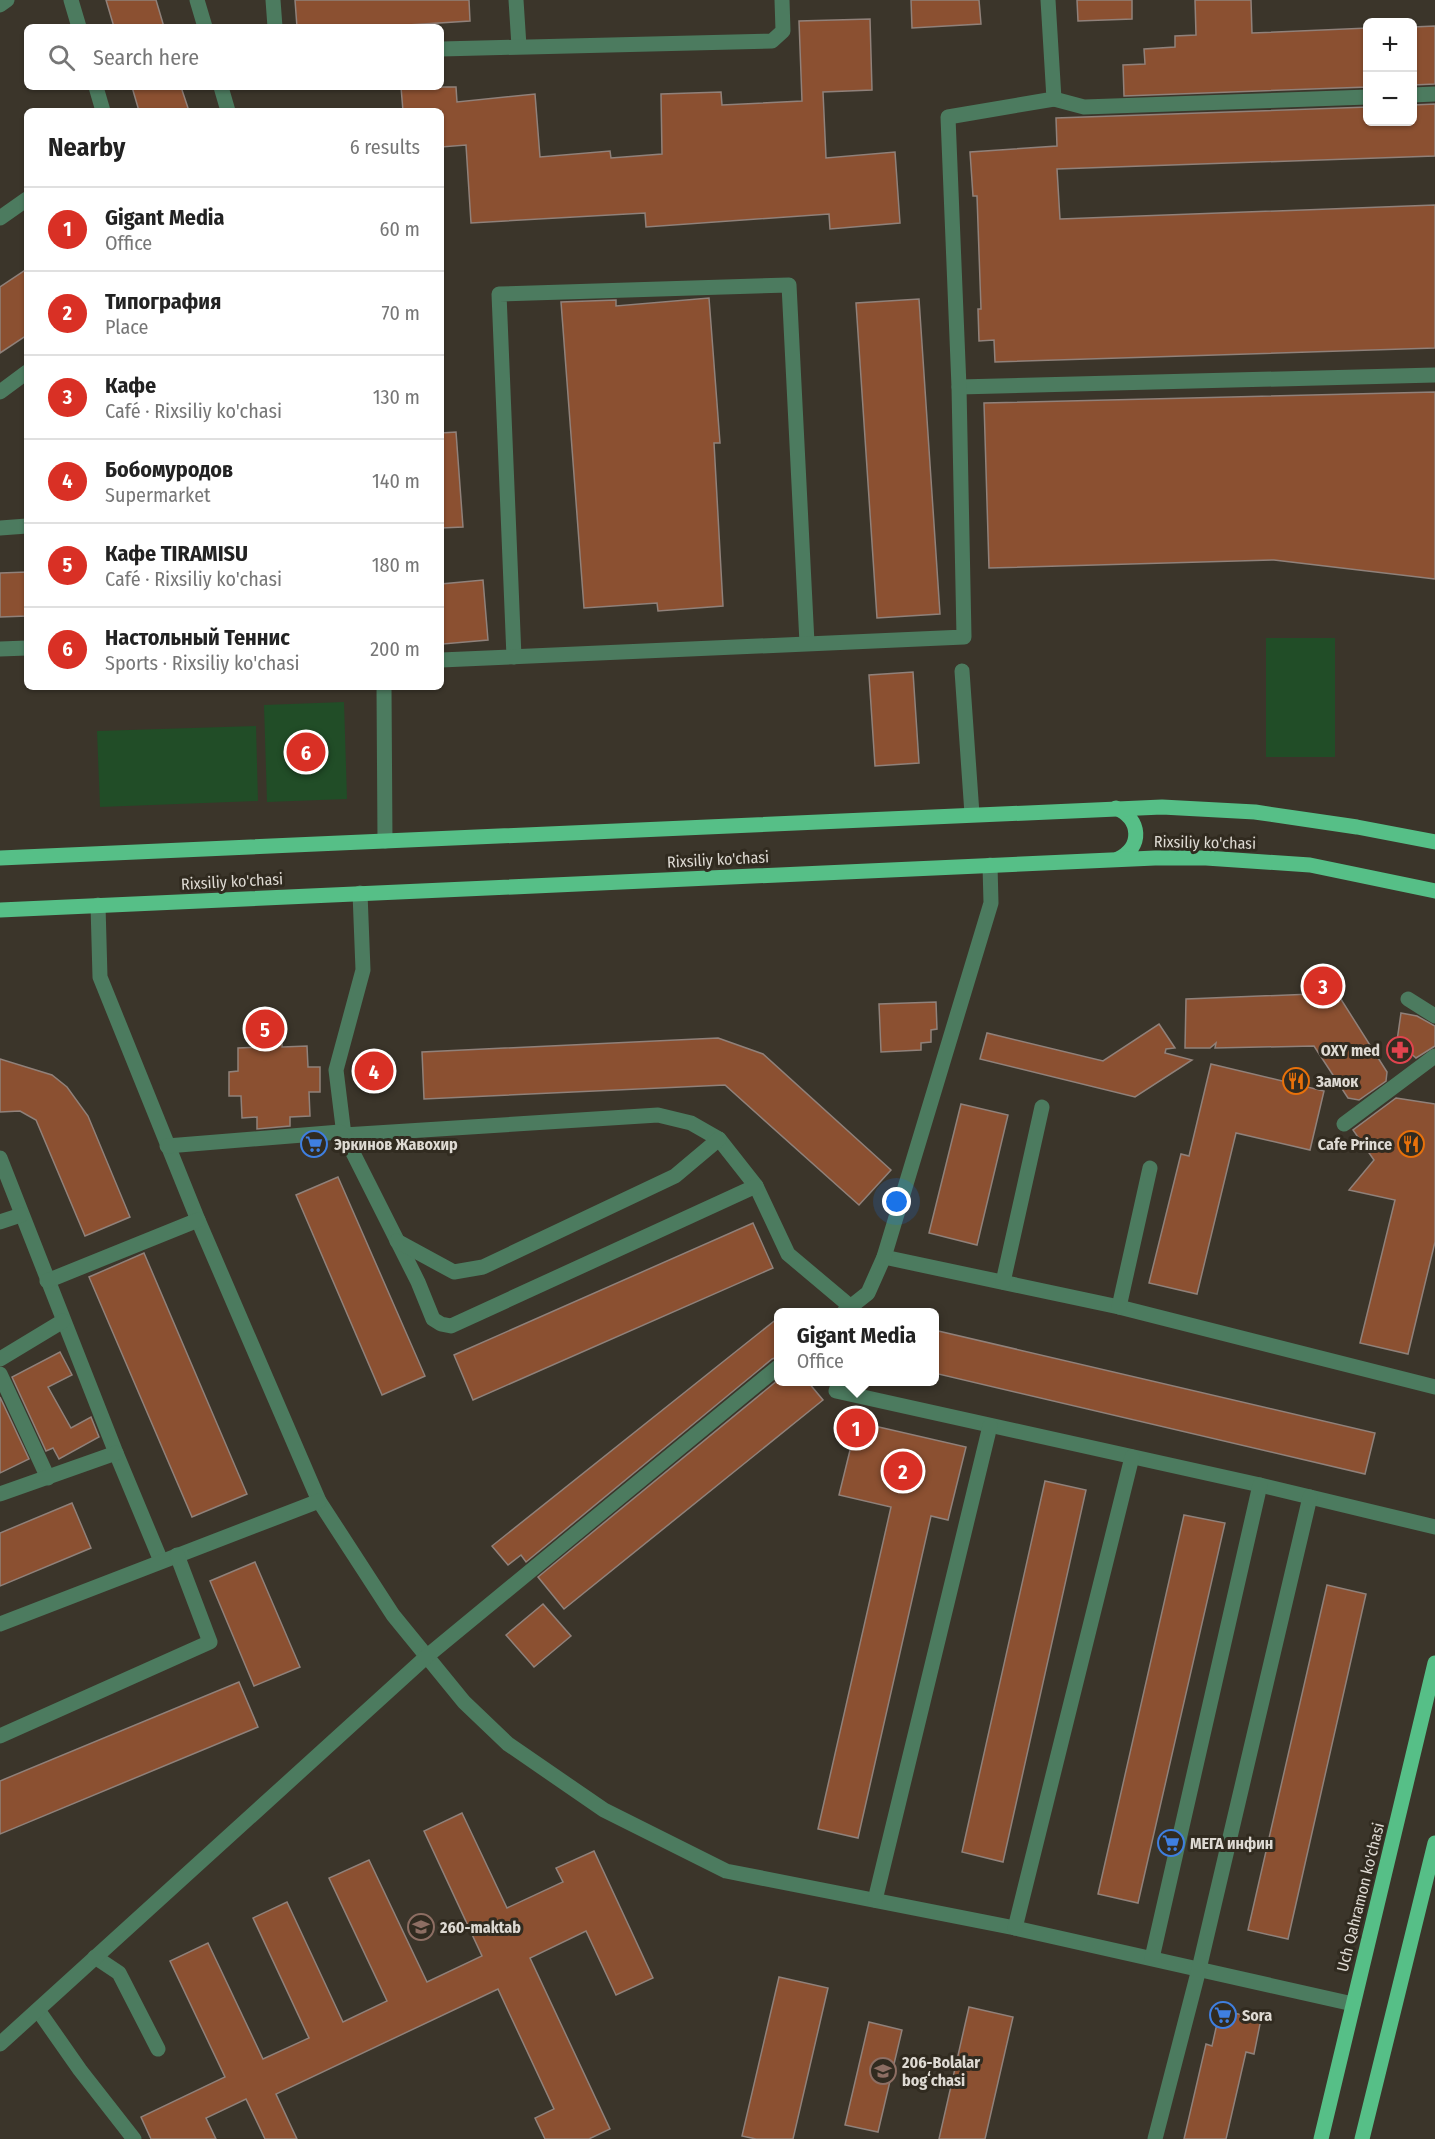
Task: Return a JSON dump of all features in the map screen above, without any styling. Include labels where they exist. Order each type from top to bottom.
[{"type":"main road","name":"Rixsiliy ko'chasi","points":[[0,858],[1162,807],[1255,812],[1357,827],[1435,843]]},
{"type":"main road","points":[[1116,808],[1131,818],[1137,835],[1132,850],[1118,860]]},
{"type":"main road","name":"Rixsiliy ko'chasi","points":[[0,910],[990,864],[1206,858],[1310,865],[1435,891]]},
{"type":"main road","name":"Uch Qahramon ko'chasi","points":[[1321,2139],[1434,1673]]},
{"type":"main road","points":[[1362,2139],[1435,1843]]},
{"type":"street","points":[[0,5],[7,0]]},
{"type":"street","points":[[71,0],[78,24]]},
{"type":"street","points":[[197,0],[204,24]]},
{"type":"street","points":[[273,0],[275,24]]},
{"type":"street","points":[[516,0],[519,46]]},
{"type":"street","points":[[444,49],[772,41],[783,31],[782,0]]},
{"type":"street","points":[[1048,0],[1054,99]]},
{"type":"street","points":[[97,90],[102,108]]},
{"type":"street","points":[[222,90],[227,108]]},
{"type":"street","points":[[1417,95],[1435,94]]},
{"type":"street","points":[[444,660],[964,637],[948,117],[1054,99],[1084,107],[1363,97]]},
{"type":"street","points":[[0,218],[24,201]]},
{"type":"street","points":[[514,657],[499,294],[789,285],[807,643]]},
{"type":"street","points":[[0,392],[24,374]]},
{"type":"street","points":[[958,387],[1435,375]]},
{"type":"street","points":[[0,528],[24,526]]},
{"type":"street","points":[[0,649],[24,648]]},
{"type":"street","points":[[962,671],[972,814]]},
{"type":"street","points":[[384,690],[385,841]]},
{"type":"street","points":[[855,1308],[868,1293],[884,1257],[991,903],[990,864]]},
{"type":"street","points":[[360,893],[363,970],[336,1070],[344,1135],[433,1319],[451,1326],[756,1186]]},
{"type":"street","points":[[98,905],[100,977],[167,1146],[319,1501],[378,1593],[426,1657],[464,1702],[501,1737],[604,1810],[726,1871],[1015,1928],[1353,2004]]},
{"type":"street","points":[[1408,999],[1435,1016]]},
{"type":"street","points":[[1344,1124],[1435,1056]]},
{"type":"street","points":[[1003,1282],[1042,1107]]},
{"type":"street","points":[[167,1146],[340,1132],[344,1135],[658,1115],[691,1123],[719,1139],[756,1186],[788,1254],[849,1308]]},
{"type":"street","points":[[397,1241],[454,1272],[483,1267],[675,1176],[719,1139]]},
{"type":"street","points":[[0,1158],[47,1281],[161,1561]]},
{"type":"street","points":[[1119,1307],[1150,1168]]},
{"type":"street","points":[[0,1222],[21,1215]]},
{"type":"street","points":[[47,1281],[198,1220]]},
{"type":"street","points":[[884,1257],[1119,1307],[1435,1388]]},
{"type":"street","points":[[0,1359],[63,1321]]},
{"type":"street","points":[[0,2044],[426,1657],[774,1370]]},
{"type":"street","points":[[0,1374],[48,1479]]},
{"type":"street","points":[[838,1386],[836,1391],[1260,1485],[1435,1527]]},
{"type":"street","points":[[875,1900],[990,1426]]},
{"type":"street","points":[[0,1494],[48,1479],[116,1453]]},
{"type":"street","points":[[1015,1928],[1132,1457]]},
{"type":"street","points":[[1152,1958],[1260,1485]]},
{"type":"street","points":[[1155,2139],[1199,1969],[1310,1497]]},
{"type":"street","points":[[0,1624],[319,1501]]},
{"type":"street","points":[[0,1736],[210,1642],[177,1555]]},
{"type":"street","points":[[95,1957],[119,1973],[158,2049]]},
{"type":"street","points":[[38,2010],[80,2070],[134,2139]]},
{"type":"green space","points":[[1266,638],[1335,638],[1335,757],[1266,757]]},
{"type":"green space","points":[[344,702],[347,799],[267,802],[264,705]]},
{"type":"green space","points":[[256,726],[258,801],[100,807],[97,731]]},
{"type":"building","points":[[106,0],[156,0],[163,24],[113,24]]},
{"type":"building","points":[[295,0],[469,0],[470,21],[423,24],[297,24]]},
{"type":"building","points":[[911,0],[979,0],[981,24],[912,28]]},
{"type":"building","points":[[1077,0],[1132,0],[1132,19],[1078,21]]},
{"type":"building","points":[[1195,0],[1251,0],[1252,33],[1363,28],[1363,87],[1124,96],[1123,65],[1145,64],[1144,49],[1175,47],[1175,36],[1196,35]]},
{"type":"building","points":[[870,19],[872,90],[823,92],[826,158],[895,152],[900,223],[830,229],[829,214],[646,227],[645,213],[471,223],[466,145],[444,147],[444,108],[403,108],[401,90],[444,90],[444,87],[456,87],[457,102],[535,94],[540,157],[610,151],[611,158],[662,154],[661,94],[721,92],[722,105],[802,101],[799,21]]},
{"type":"building","points":[[1435,26],[1435,84],[1417,85],[1417,27]]},
{"type":"building","points":[[133,90],[182,90],[188,108],[138,108]]},
{"type":"building","points":[[1435,104],[1435,156],[1057,169],[1060,219],[1435,205],[1435,348],[995,362],[994,340],[979,341],[978,309],[981,309],[977,196],[973,196],[970,152],[1057,146],[1056,118],[1363,107],[1363,126],[1417,126],[1417,105]]},
{"type":"building","points":[[24,271],[24,337],[0,353],[0,287]]},
{"type":"building","points":[[709,298],[720,443],[714,443],[723,606],[658,611],[657,603],[584,608],[561,302],[616,300],[616,306]]},
{"type":"building","points":[[919,299],[940,614],[877,618],[856,303]]},
{"type":"building","points":[[1435,392],[1435,579],[1274,560],[989,568],[984,403]]},
{"type":"building","points":[[456,432],[463,527],[444,528],[444,433]]},
{"type":"building","points":[[24,572],[24,616],[0,617],[0,573]]},
{"type":"building","points":[[483,580],[488,640],[444,644],[444,584]]},
{"type":"building","points":[[913,672],[919,763],[875,766],[869,675]]},
{"type":"building","points":[[1337,993],[1387,1072],[1386,1081],[1359,1100],[1348,1098],[1314,1046],[1215,1048],[1216,1043],[1210,1048],[1185,1048],[1186,999]]},
{"type":"building","points":[[936,1002],[937,1029],[931,1030],[931,1042],[921,1043],[921,1050],[881,1052],[879,1004]]},
{"type":"building","points":[[1401,1013],[1417,1016],[1435,1026],[1435,1046],[1416,1058],[1397,1041]]},
{"type":"building","points":[[1159,1024],[1175,1048],[1166,1049],[1165,1053],[1192,1060],[1135,1097],[980,1059],[987,1033],[1103,1061]]},
{"type":"building","points":[[282,1033],[282,1047],[307,1046],[308,1067],[320,1067],[320,1092],[309,1092],[310,1116],[290,1117],[290,1126],[257,1129],[257,1117],[242,1118],[241,1096],[229,1096],[229,1072],[238,1071],[238,1048],[260,1047],[260,1034]]},
{"type":"building","points":[[718,1038],[763,1054],[891,1170],[859,1205],[725,1085],[424,1099],[422,1052]]},
{"type":"building","points":[[0,1059],[52,1075],[67,1087],[88,1116],[130,1217],[85,1236],[36,1120],[20,1111],[0,1112]]},
{"type":"building","points":[[1211,1064],[1324,1091],[1310,1150],[1236,1133],[1197,1294],[1149,1283],[1181,1154],[1189,1156]]},
{"type":"building","points":[[1396,1098],[1435,1104],[1435,1242],[1408,1354],[1360,1343],[1395,1200],[1349,1190],[1374,1160],[1353,1130]]},
{"type":"building","points":[[961,1104],[1008,1115],[977,1245],[929,1233]]},
{"type":"building","points":[[338,1177],[425,1376],[382,1395],[296,1195]]},
{"type":"building","points":[[753,1223],[773,1268],[473,1400],[454,1355]]},
{"type":"building","points":[[144,1253],[247,1494],[192,1517],[89,1277]]},
{"type":"building","points":[[774,1321],[774,1358],[526,1562],[521,1555],[508,1565],[492,1546]]},
{"type":"building","points":[[939,1331],[1375,1433],[1365,1474],[939,1374]]},
{"type":"building","points":[[60,1352],[72,1375],[48,1387],[71,1428],[91,1417],[99,1437],[59,1459],[53,1448],[46,1451],[12,1377]]},
{"type":"building","points":[[774,1383],[774,1386],[811,1386],[823,1400],[564,1609],[538,1577]]},
{"type":"building","points":[[0,1397],[29,1459],[0,1473]]},
{"type":"building","points":[[857,1422],[966,1447],[948,1520],[931,1516],[858,1838],[818,1829],[891,1507],[839,1495]]},
{"type":"building","points":[[1045,1481],[1086,1490],[1003,1862],[962,1852]]},
{"type":"building","points":[[72,1503],[91,1548],[0,1586],[0,1533]]},
{"type":"building","points":[[1184,1515],[1225,1523],[1138,1903],[1098,1894]]},
{"type":"building","points":[[255,1562],[300,1667],[254,1686],[210,1581]]},
{"type":"building","points":[[1327,1585],[1366,1594],[1288,1939],[1248,1930]]},
{"type":"building","points":[[543,1604],[571,1636],[534,1667],[506,1635]]},
{"type":"building","points":[[239,1682],[258,1727],[0,1834],[0,1781]]},
{"type":"building","points":[[462,1813],[507,1908],[563,1882],[556,1868],[594,1851],[653,1978],[616,1995],[586,1931],[530,1958],[610,2129],[589,2139],[545,2139],[535,2118],[554,2109],[498,1989],[276,2094],[297,2139],[265,2139],[246,2099],[206,2118],[216,2139],[151,2139],[141,2117],[225,2077],[170,1961],[208,1943],[263,2059],[309,2038],[253,1918],[287,1902],[343,2022],[387,2001],[329,1878],[369,1860],[427,1982],[482,1956],[424,1831]]},
{"type":"building","points":[[779,1977],[828,1988],[793,2139],[756,2139],[742,2136]]},
{"type":"building","points":[[969,2007],[1013,2017],[985,2139],[939,2139]]},
{"type":"building","points":[[1220,2010],[1261,2019],[1254,2054],[1246,2052],[1226,2139],[1184,2139],[1206,2044],[1212,2046]]},
{"type":"building","points":[[869,2022],[902,2030],[878,2132],[845,2125]]},
{"type":"place","name":"Настольный Теннис","points":[[306,752]]},
{"type":"place","name":"Кафе","points":[[1323,986]]},
{"type":"place","name":"Кафе TIRAMISU","points":[[265,1029]]},
{"type":"place","name":"OXY med","points":[[1400,1050]]},
{"type":"place","name":"Бобомуродов","points":[[374,1071]]},
{"type":"place","name":"Замок","points":[[1296,1081]]},
{"type":"place","name":"Эркинов Жавохир","points":[[314,1144]]},
{"type":"place","name":"Cafe Prince","points":[[1411,1144]]},
{"type":"place","name":"Gigant Media","points":[[856,1428]]},
{"type":"place","name":"Типография","points":[[903,1471]]},
{"type":"place","name":"МЕГА инфин","points":[[1171,1843]]},
{"type":"place","name":"260-maktab","points":[[421,1927]]},
{"type":"place","name":"Sora","points":[[1223,2015]]},
{"type":"place","name":"206-Bolalar bogʻchasi","points":[[883,2071]]}]
